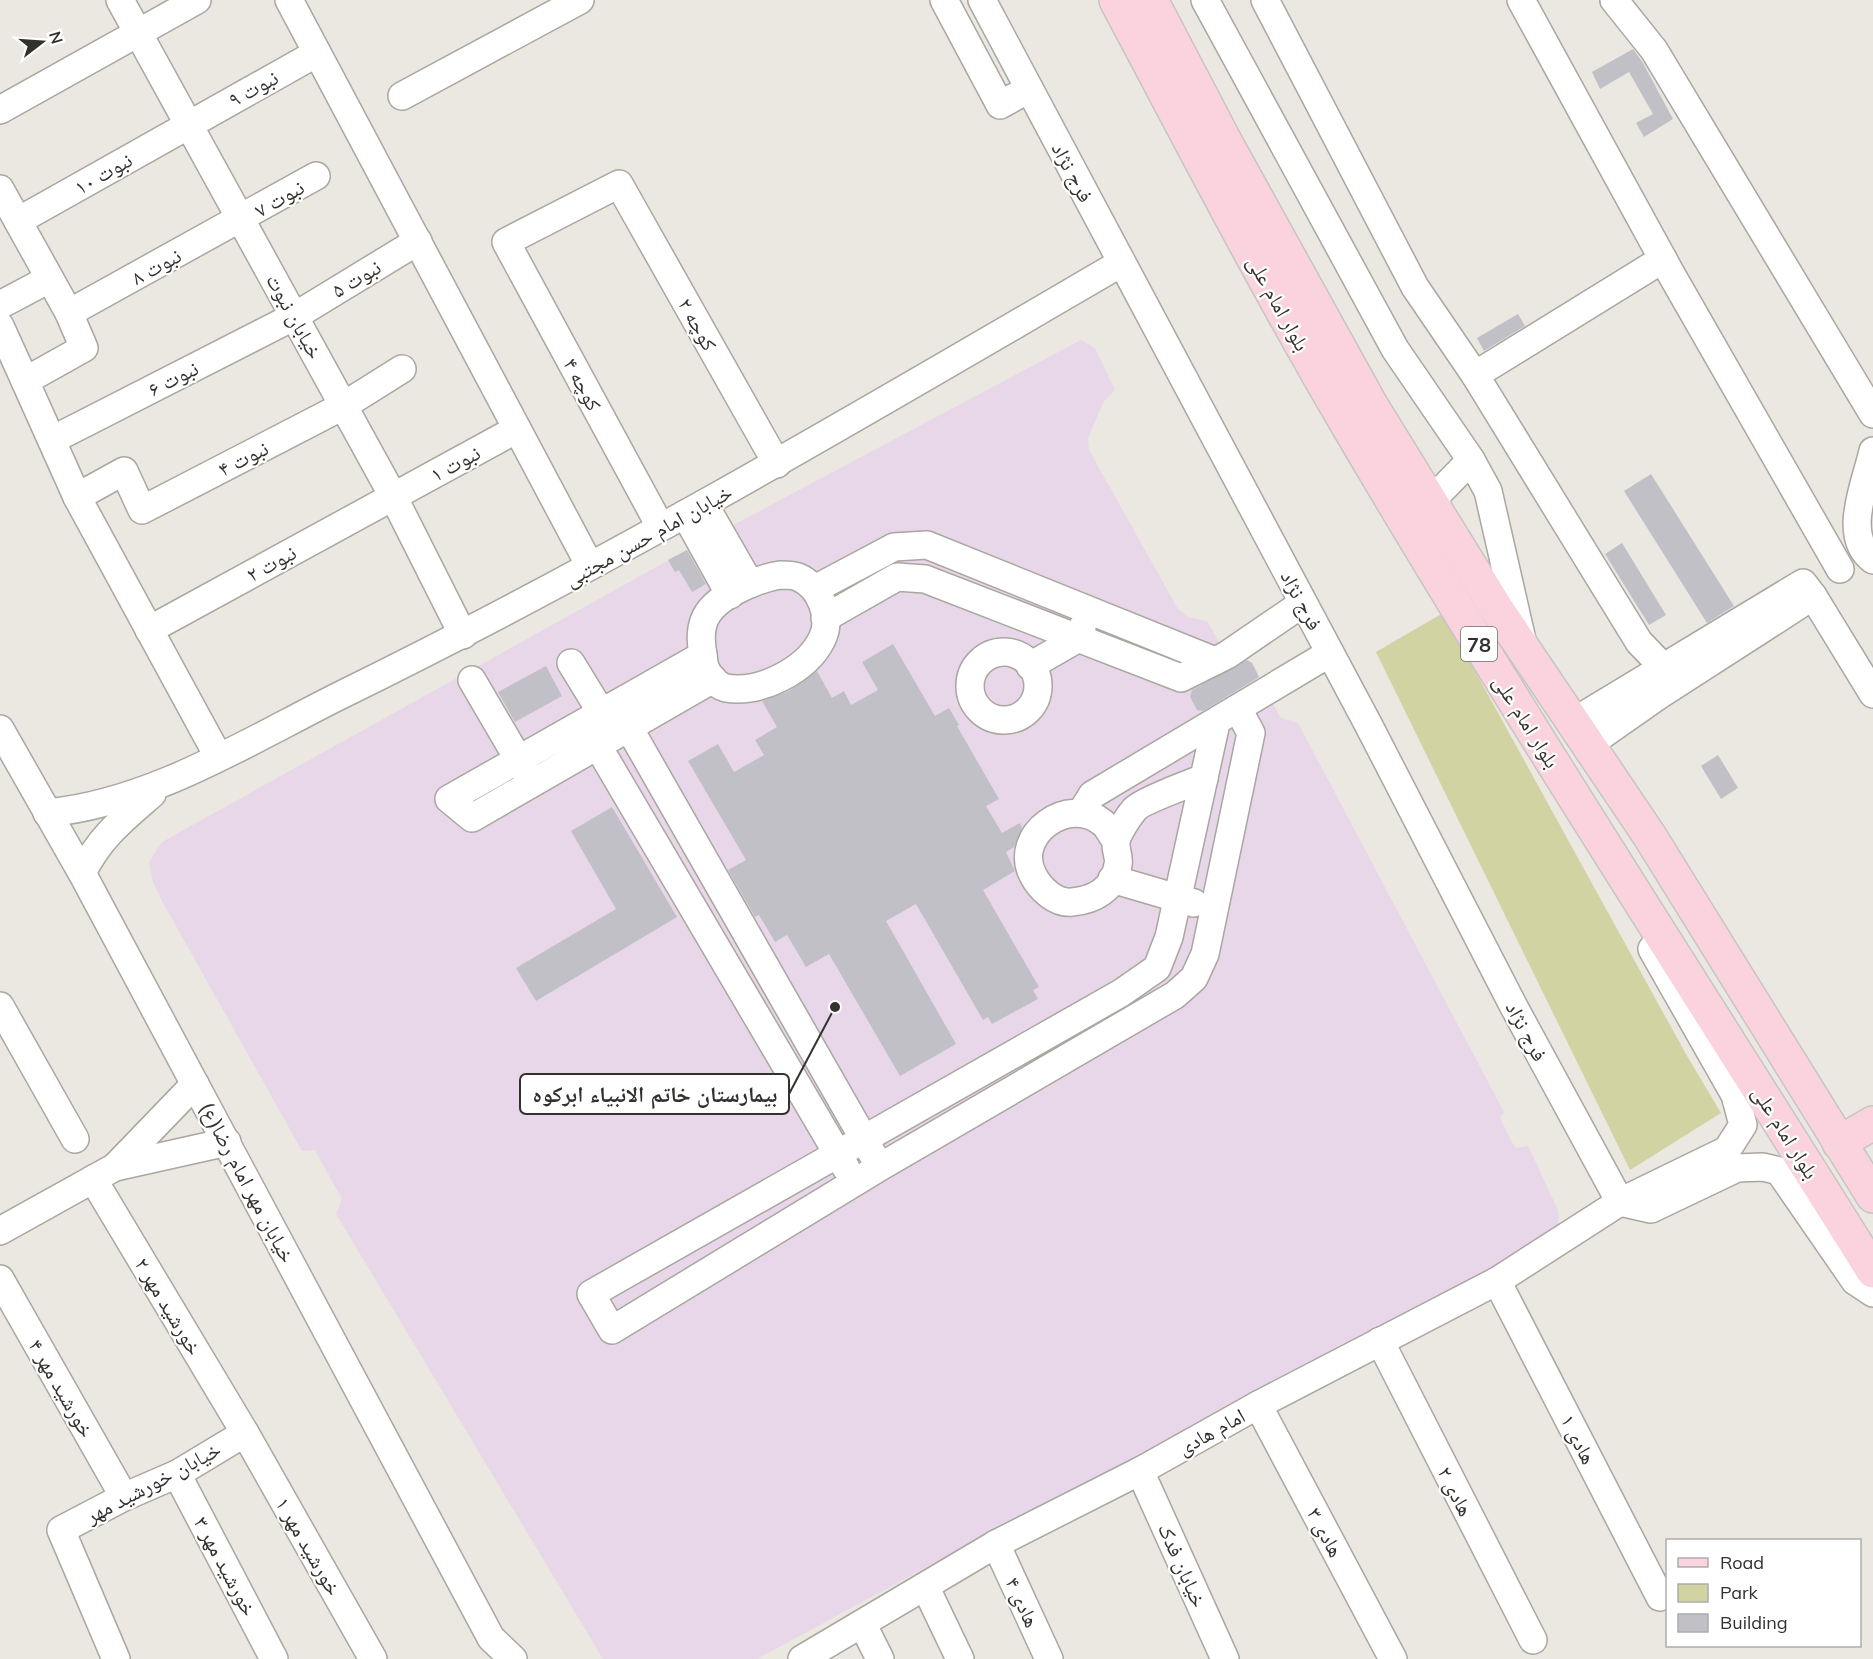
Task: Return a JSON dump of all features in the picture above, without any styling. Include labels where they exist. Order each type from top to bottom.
[{"type":"main road","name":"بلوار امام علی","points":[[1116,0],[1206,172],[1332,398],[1444,586],[1618,867],[1873,1271]]},
{"type":"main road","name":"بلوار امام علی","points":[[1150,0],[1227,145],[1371,405],[1524,650],[1649,835],[1839,1143],[1870,1186]]},
{"type":"main road","points":[[1444,586],[1472,568]]},
{"type":"main road","points":[[1839,1143],[1873,1123]]},
{"type":"street","name":"خیابان نبوت","points":[[120,0],[393,496],[463,635]]},
{"type":"street","points":[[0,110],[197,0]]},
{"type":"street","points":[[289,0],[590,566]]},
{"type":"street","points":[[402,96],[580,0]]},
{"type":"street","points":[[944,0],[1000,105],[1029,88]]},
{"type":"street","name":"فرج نژاد","points":[[982,0],[1304,603],[1514,1007],[1620,1202]]},
{"type":"street","points":[[1205,0],[1395,349],[1471,460],[1488,491],[1524,650]]},
{"type":"street","points":[[1265,0],[1415,287],[1475,375],[1639,642],[1663,667]]},
{"type":"street","points":[[1521,0],[1663,259],[1840,569]]},
{"type":"street","points":[[1614,0],[1654,50],[1873,414]]},
{"type":"street","name":"نبوت ۹","points":[[188,124],[317,53]]},
{"type":"street","name":"نبوت ۱۰","points":[[18,221],[188,124]]},
{"type":"street","name":"نبوت ۷","points":[[242,219],[316,176]]},
{"type":"street","name":"کوچه ۲","points":[[506,242],[619,184],[777,464]]},
{"type":"street","points":[[0,189],[69,314],[84,348],[25,381]]},
{"type":"street","name":"نبوت ۸","points":[[69,314],[242,219]]},
{"type":"street","name":"نبوت ۵","points":[[295,316],[418,241]]},
{"type":"street","name":"کوچه ۴","points":[[506,242],[660,526]]},
{"type":"street","points":[[1475,375],[1663,259]]},
{"type":"street","name":"خیابان امام حسن مجتبی","points":[[47,813],[103,804],[162,785],[463,635],[777,464],[1121,262]]},
{"type":"street","points":[[0,305],[49,279]]},
{"type":"street","name":"نبوت ۶","points":[[52,440],[295,316]]},
{"type":"street","points":[[0,326],[77,497],[218,756]]},
{"type":"street","name":"نبوت ۴","points":[[77,497],[124,471],[142,510],[343,406],[402,369]]},
{"type":"street","name":"نبوت ۱","points":[[393,496],[517,429]]},
{"type":"street","points":[[1581,733],[1659,696],[1810,593],[1840,569],[1869,556],[1858,541],[1856,523],[1873,451]]},
{"type":"street","points":[[1431,502],[1471,460]]},
{"type":"street","name":"نبوت ۲","points":[[149,630],[393,496]]},
{"type":"street","points":[[695,509],[740,589]]},
{"type":"street","points":[[815,589],[894,547],[927,545],[1215,661]]},
{"type":"street","points":[[780,575],[798,577],[815,589],[826,612],[823,638],[809,657],[791,671],[767,683],[740,690],[721,687],[708,667],[701,640],[704,619],[740,589],[780,575]]},
{"type":"street","points":[[986,604],[1000,575]]},
{"type":"street","points":[[825,618],[897,577],[925,579],[1181,678],[1215,661],[1304,603]]},
{"type":"street","points":[[1581,733],[1663,667],[1803,583],[1873,694]]},
{"type":"street","points":[[1030,666],[1077,639],[1089,610]]},
{"type":"street","points":[[1081,813],[1092,795],[1330,653]]},
{"type":"street","points":[[571,663],[600,713],[629,727],[880,1167]]},
{"type":"street","points":[[708,667],[629,727],[472,818],[449,799],[600,713],[708,667]]},
{"type":"street","points":[[472,680],[532,783]]},
{"type":"street","points":[[600,713],[597,746],[854,1182]]},
{"type":"street","points":[[1227,716],[1251,734],[1217,909],[1205,954],[1194,978],[1174,996],[854,1182],[612,1330],[591,1294],[1121,993],[1157,968],[1169,938],[1204,778],[1227,716]]},
{"type":"street","name":"خیابان مهر امام رضا(ع)","points":[[0,729],[82,873],[226,1142],[491,1649],[513,1659]]},
{"type":"street","points":[[1116,841],[1135,808],[1204,778]]},
{"type":"street","name":"خیابان امام حسن مجتبی","points":[[82,873],[94,849],[116,824],[162,785]]},
{"type":"street","points":[[1081,813],[1102,822],[1116,841],[1118,865],[1109,886],[1090,900],[1066,902],[1045,893],[1032,874],[1029,850],[1039,829],[1058,815],[1081,813]]},
{"type":"street","name":"امام هادی","points":[[802,1659],[926,1588],[996,1544],[1140,1471],[1258,1405],[1497,1281],[1620,1202],[1727,1150],[1743,1125],[1735,1095],[1643,933],[1618,867]]},
{"type":"street","points":[[1112,879],[1217,909]]},
{"type":"street","points":[[0,1006],[75,1139]]},
{"type":"street","points":[[104,1173],[195,1084]]},
{"type":"street","points":[[0,1231],[104,1173],[226,1142]]},
{"type":"street","points":[[1620,1202],[1651,1209],[1737,1168],[1762,1167],[1779,1171],[1855,1281],[1873,1293]]},
{"type":"street","name":"خورشید مهر ۲","points":[[104,1173],[245,1433]]},
{"type":"street","name":"خورشید مهر ۴","points":[[0,1279],[124,1497]]},
{"type":"street","name":"هادی ۱","points":[[1497,1281],[1660,1597]]},
{"type":"street","name":"هادی ۲","points":[[1380,1341],[1533,1640]]},
{"type":"street","name":"هادی ۳","points":[[1258,1405],[1393,1659]]},
{"type":"street","name":"خیابان خورشید مهر","points":[[116,1659],[61,1530],[124,1497],[177,1474],[245,1433]]},
{"type":"street","name":"خورشید مهر ۱","points":[[245,1433],[373,1659]]},
{"type":"street","name":"خیابان فدک","points":[[1140,1471],[1225,1659]]},
{"type":"street","name":"خورشید مهر ۳","points":[[177,1474],[274,1659]]},
{"type":"street","name":"هادی ۴","points":[[996,1544],[1049,1659]]},
{"type":"street","points":[[926,1588],[960,1659]]},
{"type":"street","points":[[863,1625],[880,1659]]},
{"type":"shaded area","points":[[1081,340],[1095,348],[1115,390],[1104,401],[1088,438],[1089,450],[1178,609],[1188,617],[1207,621],[1233,666],[1246,660],[1252,663],[1258,673],[1257,679],[1244,687],[1256,707],[1270,699],[1281,718],[1298,723],[1504,1112],[1500,1118],[1515,1148],[1528,1146],[1558,1210],[1559,1228],[1549,1243],[934,1563],[757,1659],[603,1659],[336,1214],[342,1199],[315,1150],[302,1151],[162,901],[153,882],[149,862],[162,842],[694,546]]},
{"type":"green space","points":[[1443,613],[1687,1056],[1721,1113],[1630,1170],[1376,652]]},
{"type":"building","points":[[1633,49],[1673,119],[1644,137],[1636,123],[1653,114],[1629,72],[1600,89],[1592,72]]},
{"type":"building","points":[[1518,314],[1525,326],[1484,351],[1477,338]]},
{"type":"building","points":[[1651,474],[1734,606],[1707,623],[1624,491]]},
{"type":"building","points":[[1622,543],[1666,615],[1649,625],[1605,554]]},
{"type":"building","points":[[687,550],[706,584],[692,592],[679,570],[675,572],[668,560]]},
{"type":"building","points":[[893,644],[935,716],[949,708],[959,725],[957,726],[999,799],[986,806],[1002,833],[1020,823],[1022,828],[1014,847],[1006,852],[1015,871],[983,890],[1039,987],[1033,990],[1038,999],[992,1024],[988,1017],[983,1020],[916,904],[886,921],[956,1044],[900,1076],[829,954],[806,967],[787,935],[775,942],[759,915],[755,917],[728,870],[746,860],[688,761],[718,744],[734,772],[764,755],[755,740],[777,727],[762,701],[789,691],[817,671],[832,698],[844,691],[851,705],[878,690],[862,662]]},
{"type":"building","points":[[1247,660],[1252,663],[1259,677],[1203,711],[1197,710],[1190,697],[1192,690]]},
{"type":"building","points":[[546,666],[562,696],[515,722],[498,692]]},
{"type":"building","points":[[1718,755],[1738,788],[1721,799],[1701,766]]},
{"type":"building","points":[[612,807],[677,917],[536,1001],[516,968],[616,909],[571,831]]},
{"type":"place","name":"بیمارستان خاتم الانبیاء ابرکوه","points":[[835,1007]]}]
